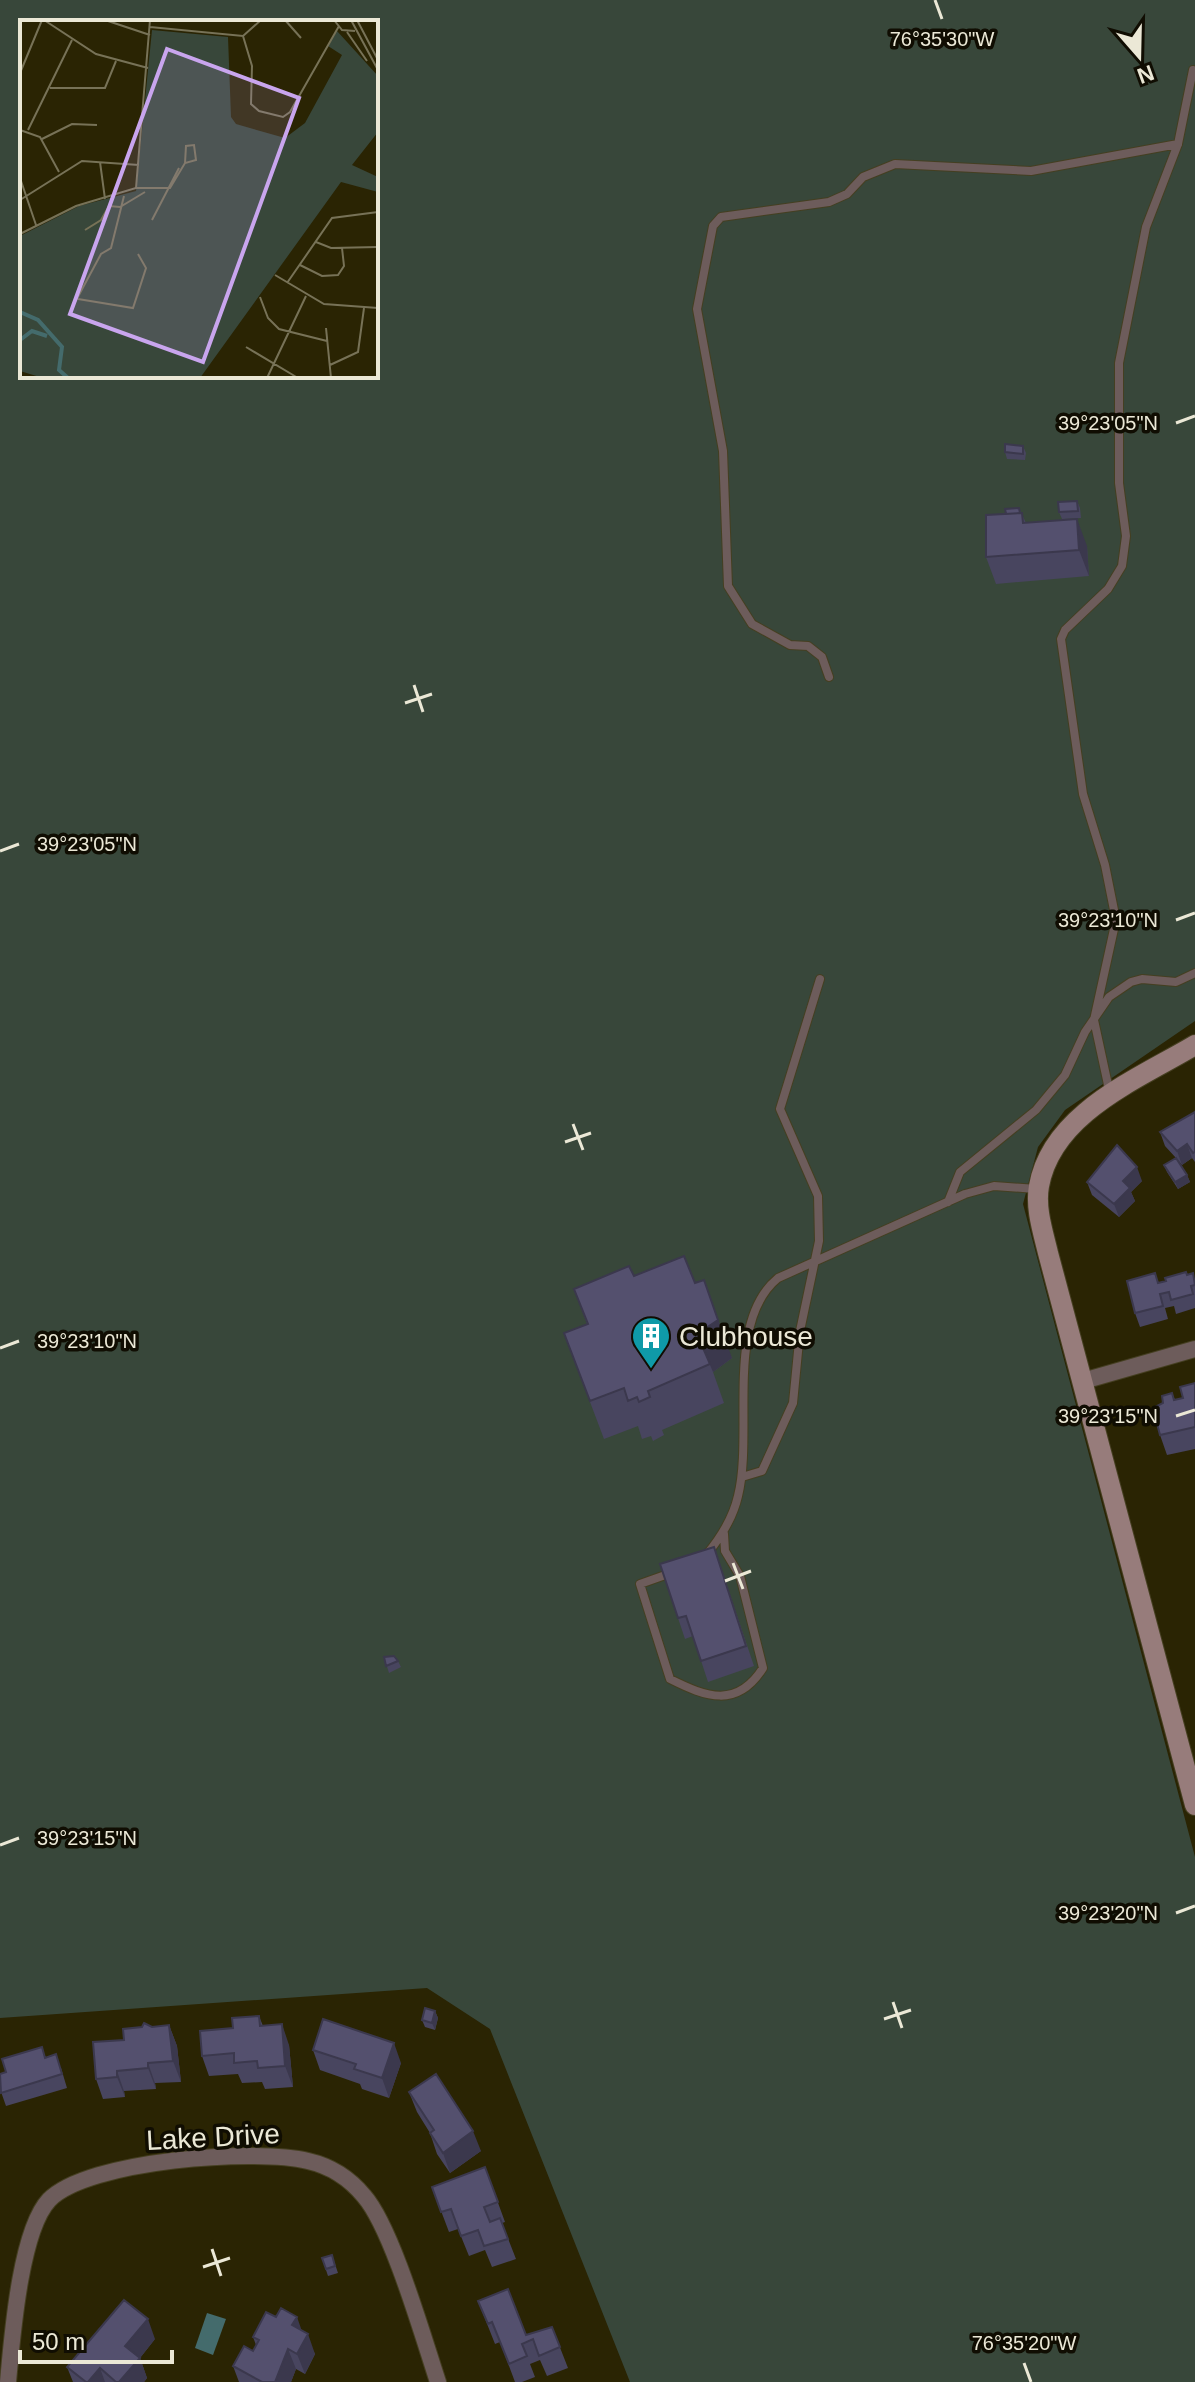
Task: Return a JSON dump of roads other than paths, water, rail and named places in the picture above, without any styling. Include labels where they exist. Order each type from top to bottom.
[{"type":"street","points":[[1195,1045],[1111,1095],[1075,1123],[1055,1147],[1038,1189],[1048,1253],[1195,1805]]},
{"type":"street","points":[[1083,1381],[1195,1349]]},
{"type":"street","name":"Lake Drive","points":[[8,2382],[30,2241],[49,2201],[78,2181],[114,2169],[179,2161],[283,2157],[325,2166],[345,2177],[365,2196],[383,2230],[438,2382]]},
{"type":"lane","points":[[1111,1095],[1094,1020],[1114,929],[1114,910],[1105,865],[1083,794],[1061,639],[1065,630],[1108,589],[1122,566],[1126,536],[1119,483],[1119,363],[1146,227],[1178,144],[1193,70]]},
{"type":"lane","points":[[829,677],[822,657],[808,646],[790,645],[752,624],[728,586],[723,451],[697,309],[713,226],[721,217],[829,202],[847,194],[863,177],[895,164],[1031,171],[1178,144]]},
{"type":"lane","points":[[947,1202],[960,1172],[1036,1110],[1065,1075],[1109,997],[1131,982],[1142,979],[1176,982],[1195,973]]},
{"type":"lane","points":[[742,1477],[762,1471],[793,1403],[800,1331],[812,1262],[819,1241],[818,1196],[780,1109],[820,979]]},
{"type":"lane","points":[[684,1569],[640,1584],[670,1679],[703,1696],[726,1697],[745,1688],[763,1668],[740,1576],[725,1551],[724,1534],[742,1477],[747,1340],[755,1307],[765,1289],[778,1278],[947,1202],[994,1186],[1038,1189]]},
{"type":"lane","points":[[699,1564],[724,1534]]},
{"type":"water","points":[[207,2313],[226,2319],[213,2355],[195,2348]]},
{"type":"place","name":"Clubhouse","points":[[651,1370]]}]
